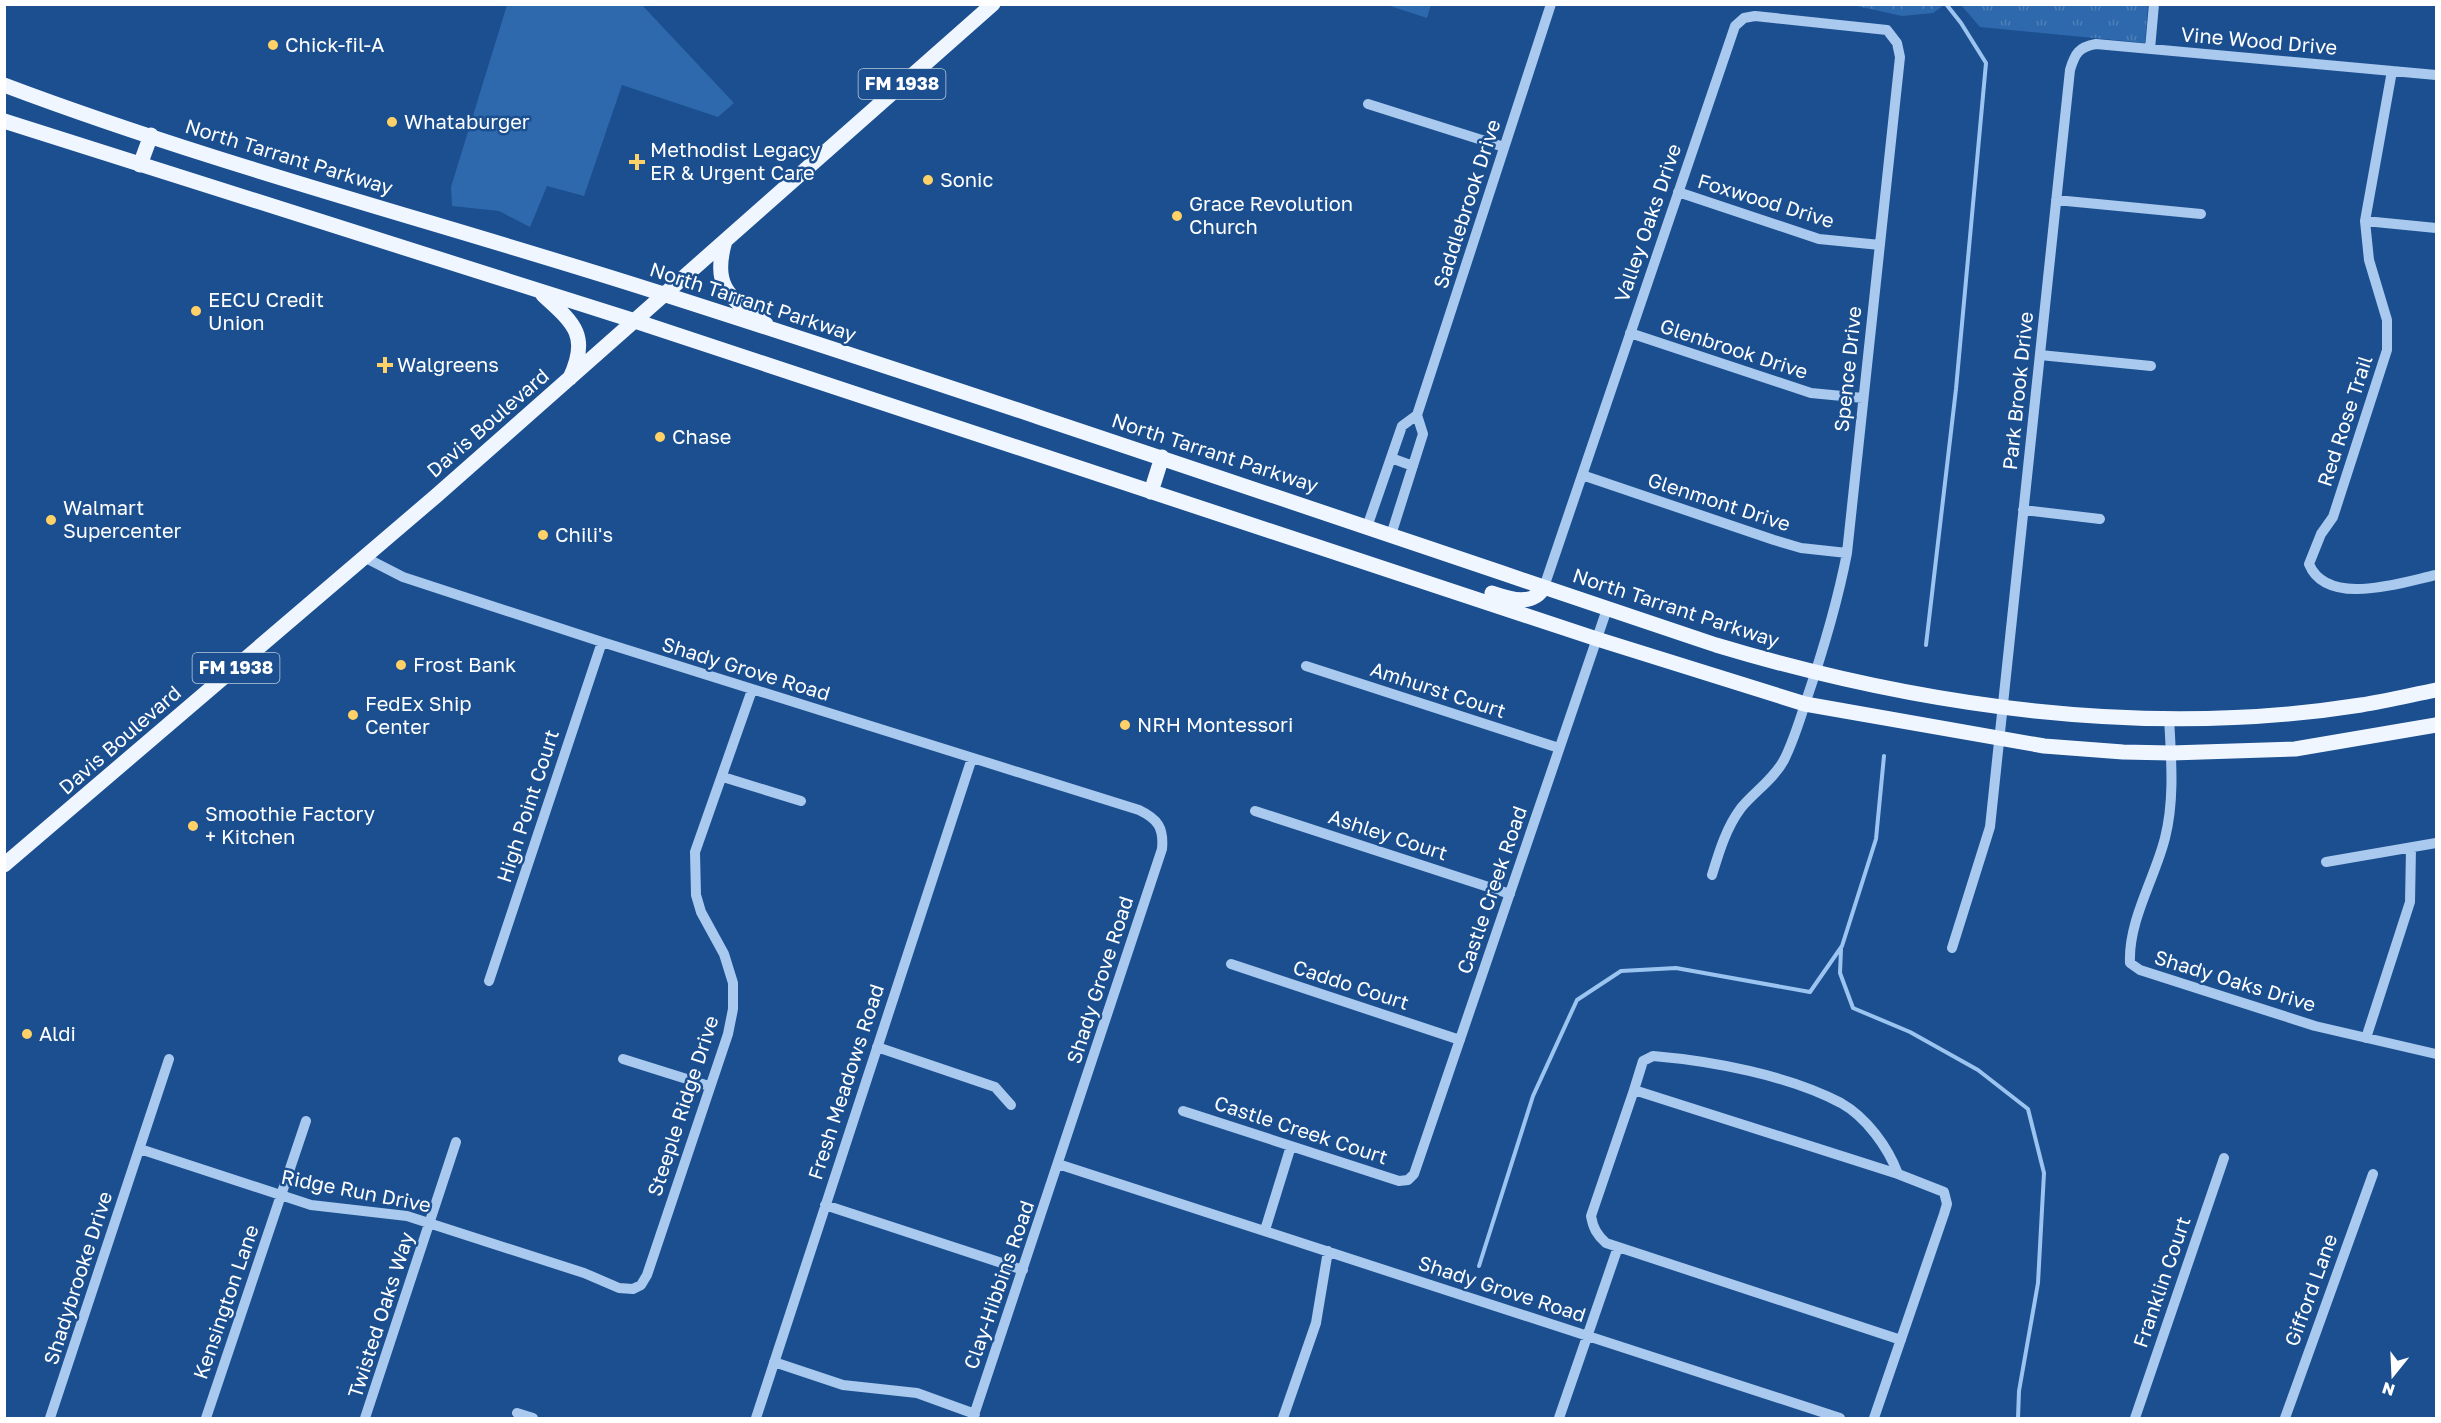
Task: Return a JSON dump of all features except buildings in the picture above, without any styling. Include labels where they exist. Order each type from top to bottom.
[{"type":"main road","name":"Davis Boulevard","points":[[4,865],[52,827],[569,381],[993,4]]},
{"type":"main road","name":"North Tarrant Parkway","points":[[4,85],[151,135],[665,295],[1162,457],[1716,645],[1816,673],[1925,696],[2001,707],[2084,714],[2169,717],[2296,712],[2361,705],[2436,690]]},
{"type":"main road","points":[[4,121],[635,321],[1597,639],[1805,704],[2044,746],[2171,753],[2295,749],[2436,725]]},
{"type":"main road","points":[[140,165],[151,135]]},
{"type":"main road","points":[[725,241],[720,258],[721,276],[729,297],[779,333]]},
{"type":"main road","points":[[538,291],[572,321],[580,349],[569,381]]},
{"type":"main road","points":[[1151,492],[1162,457]]},
{"type":"main road","points":[[1425,581],[1444,581],[1473,587],[1516,600],[1538,596],[1544,587]]},
{"type":"street","name":"Saddlebrook Drive","points":[[1391,535],[1423,434],[1417,415],[1551,4]]},
{"type":"street","points":[[2150,49],[2154,4]]},
{"type":"street","name":"Valley Oaks Drive","points":[[1544,587],[1735,26],[1744,18],[1755,16],[1881,27],[1893,34]]},
{"type":"street","name":"Spence Drive","points":[[1712,875],[1725,835],[1734,818],[1742,806],[1768,783],[1783,761],[1816,673],[1847,553],[1900,57],[1893,34]]},
{"type":"street","name":"Vine Wood Drive","points":[[2079,49],[2096,44],[2436,75]]},
{"type":"street","name":"Park Brook Drive","points":[[1952,948],[1990,827],[1997,738],[2070,69],[2079,49]]},
{"type":"street","name":"Red Rose Trail","points":[[2392,71],[2365,221],[2369,260],[2387,320],[2386,350],[2333,517],[2321,534],[2309,564],[2313,573],[2323,583],[2348,589],[2385,586],[2436,575]]},
{"type":"street","points":[[1368,105],[1504,147]]},
{"type":"street","name":"Foxwood Drive","points":[[1678,192],[1819,239],[1880,245]]},
{"type":"street","points":[[2056,200],[2201,214]]},
{"type":"street","points":[[2365,221],[2436,228]]},
{"type":"street","name":"Glenbrook Drive","points":[[1630,333],[1810,393],[1863,398]]},
{"type":"street","points":[[2040,355],[2151,366]]},
{"type":"street","name":"Saddlebrook Drive","points":[[1367,526],[1402,426],[1417,415]]},
{"type":"street","points":[[1391,458],[1413,466]]},
{"type":"street","name":"Glenmont Drive","points":[[1582,475],[1792,545],[1847,553]]},
{"type":"street","points":[[2023,510],[2100,519]]},
{"type":"street","name":"Shady Grove Road","points":[[364,557],[403,577],[752,690],[1139,810],[1153,817],[1161,826],[1162,849],[1058,1164],[1835,1418]]},
{"type":"street","name":"Castle Creek Road","points":[[1408,1180],[1418,1168],[1607,609]]},
{"type":"street","name":"High Point Court","points":[[489,981],[602,642]]},
{"type":"street","name":"Amhurst Court","points":[[1306,666],[1559,748]]},
{"type":"street","name":"Steeple Ridge Drive","points":[[633,1289],[641,1286],[647,1275],[728,1034],[733,1009],[733,983],[724,954],[701,912],[696,896],[695,852],[752,690]]},
{"type":"street","name":"Shady Oaks Drive","points":[[2169,717],[2171,753],[2169,823],[2132,937],[2130,963],[2140,970],[2315,1026],[2436,1054]]},
{"type":"street","name":"Fresh Meadows Road","points":[[756,1419],[972,758]]},
{"type":"street","points":[[723,777],[801,801]]},
{"type":"street","name":"Ashley Court","points":[[1255,811],[1510,894]]},
{"type":"street","points":[[2326,862],[2436,843]]},
{"type":"street","points":[[2366,1038],[2410,902],[2413,873],[2411,848]]},
{"type":"street","name":"Caddo Court","points":[[1230,963],[1460,1040]]},
{"type":"street","points":[[877,1047],[995,1087],[1011,1105]]},
{"type":"street","points":[[1898,1174],[1890,1153],[1867,1125],[1842,1104],[1797,1085],[1723,1066],[1653,1056],[1643,1061],[1591,1216],[1593,1228],[1600,1238],[1618,1247],[1900,1340]]},
{"type":"street","name":"Shadybrooke Drive","points":[[50,1419],[169,1059]]},
{"type":"street","points":[[623,1059],[709,1086]]},
{"type":"street","points":[[1634,1090],[1898,1174],[1944,1192],[1947,1204],[1874,1419]]},
{"type":"street","name":"Castle Creek Court","points":[[1184,1111],[1399,1181],[1408,1180]]},
{"type":"street","name":"Kensington Lane","points":[[206,1419],[306,1121]]},
{"type":"street","name":"Twisted Oaks Way","points":[[365,1419],[456,1142]]},
{"type":"street","points":[[1265,1230],[1291,1146]]},
{"type":"street","name":"Ridge Run Drive","points":[[140,1149],[280,1196],[319,1206],[385,1212],[430,1223],[584,1273],[619,1288],[633,1289]]},
{"type":"street","name":"Franklin Court","points":[[2134,1419],[2224,1158]]},
{"type":"street","name":"Clay-Hibbins Road","points":[[974,1416],[1058,1164]]},
{"type":"street","name":"Gifford Lane","points":[[2285,1419],[2373,1174]]},
{"type":"street","points":[[825,1205],[1023,1270]]},
{"type":"street","points":[[1559,1419],[1618,1247]]},
{"type":"street","points":[[1283,1419],[1316,1323],[1328,1251]]},
{"type":"street","points":[[774,1362],[843,1385],[917,1393],[974,1416]]},
{"type":"street","points":[[517,1413],[533,1419]]},
{"type":"green space","points":[[1848,4],[1944,5],[1933,13],[1902,16]]},
{"type":"green space","points":[[507,5],[642,5],[734,103],[718,117],[622,85],[584,196],[547,186],[530,227],[499,211],[452,206],[451,187]]},
{"type":"green space","points":[[1387,5],[1431,5],[1427,18]]},
{"type":"green space","points":[[1961,5],[2148,5],[2145,43],[1980,27]]},
{"type":"waterway","points":[[1926,645],[1956,389],[1986,63],[1946,4]]},
{"type":"waterway","points":[[1479,1266],[1533,1096],[1577,1000],[1621,971],[1676,968],[1810,992],[1842,946],[1876,839],[1884,756]]},
{"type":"waterway","points":[[1841,949],[1840,973],[1853,1008],[1910,1032],[1978,1070],[2028,1109],[2044,1173],[2038,1283],[2019,1391],[2018,1418]]},
{"type":"place","name":"Chick-fil-A","points":[[273,45]]},
{"type":"place","name":"Whataburger","points":[[392,122]]},
{"type":"place","name":"Methodist Legacy ER & Urgent Care","points":[[637,162]]},
{"type":"place","name":"Sonic","points":[[928,180]]},
{"type":"place","name":"Grace Revolution Church","points":[[1177,216]]},
{"type":"place","name":"EECU Credit Union","points":[[196,311]]},
{"type":"place","name":"Walgreens","points":[[385,365]]},
{"type":"place","name":"Chase","points":[[660,437]]},
{"type":"place","name":"Walmart Supercenter","points":[[51,520]]},
{"type":"place","name":"Chili's","points":[[543,535]]},
{"type":"place","name":"Frost Bank","points":[[401,665]]},
{"type":"place","name":"FedEx Ship Center","points":[[353,715]]},
{"type":"place","name":"NRH Montessori","points":[[1125,725]]},
{"type":"place","name":"Smoothie Factory + Kitchen","points":[[193,826]]},
{"type":"place","name":"Aldi","points":[[27,1034]]}]
